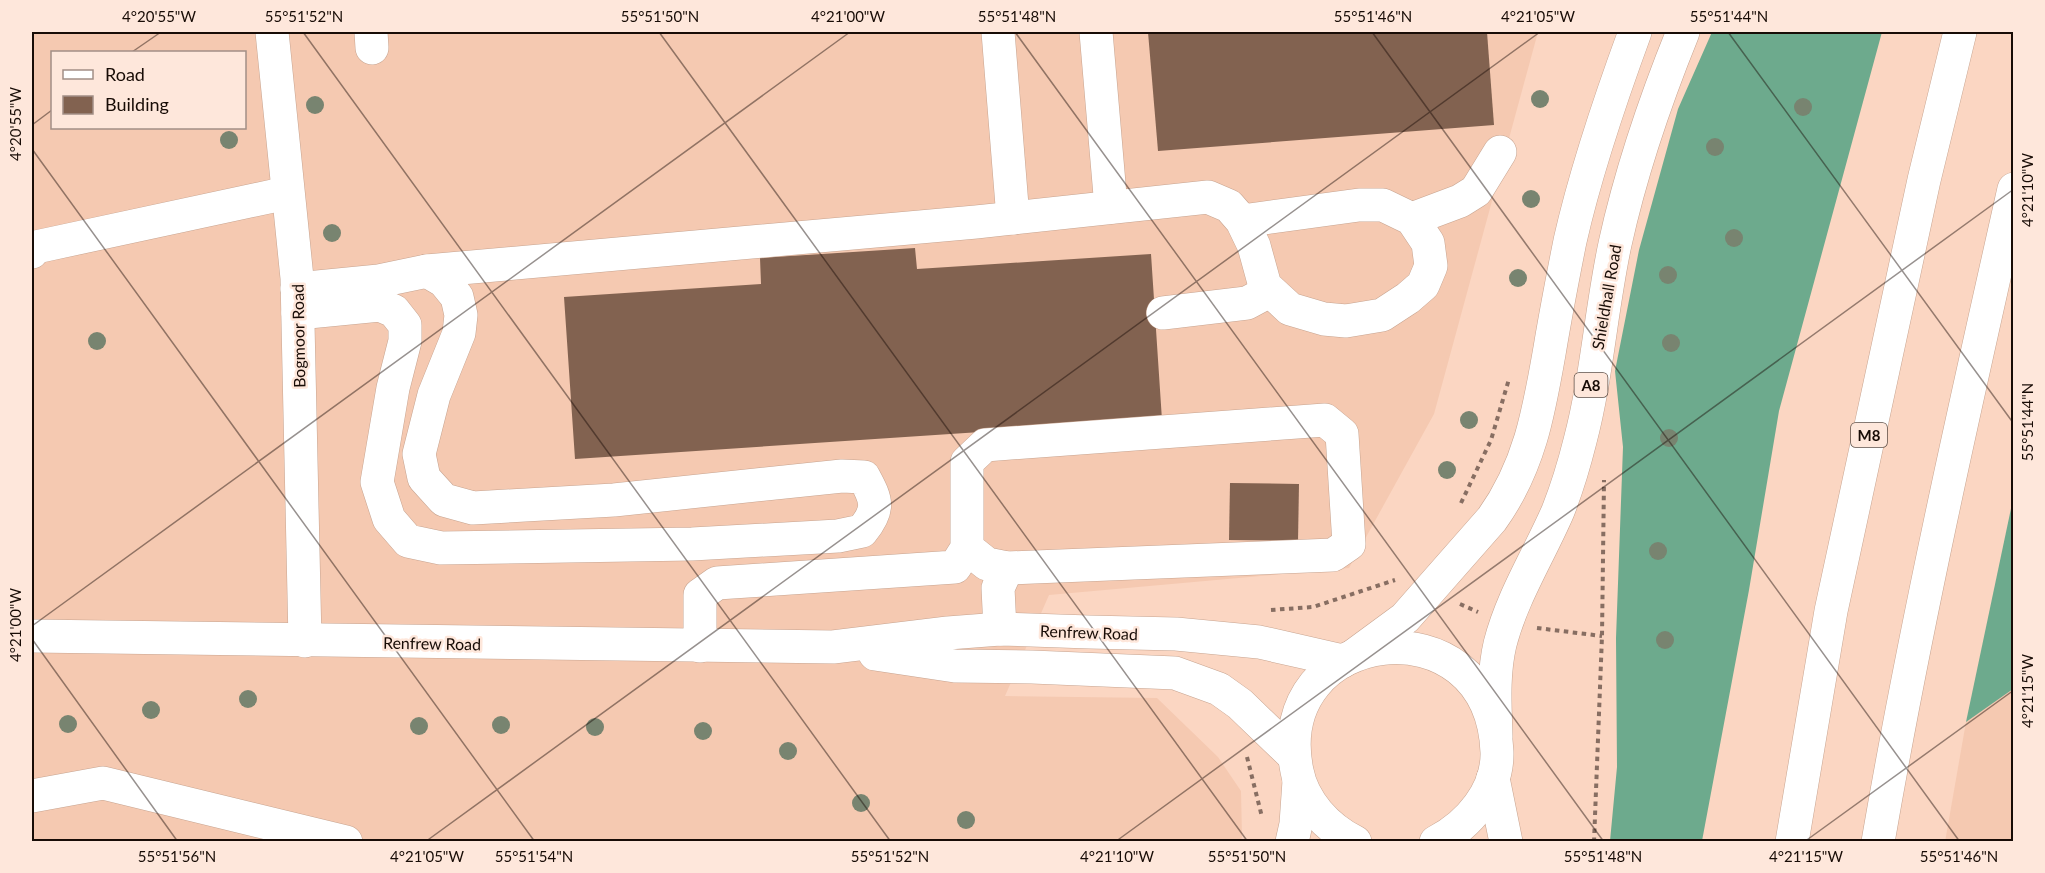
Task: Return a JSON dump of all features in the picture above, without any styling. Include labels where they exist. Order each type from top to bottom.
[{"type":"main road","name":"Bogmoor Road","points":[[272,32],[298,301],[305,641]]},
{"type":"main road","points":[[998,32],[1013,218]]},
{"type":"main road","points":[[1096,32],[1111,207]]},
{"type":"main road","points":[[1292,842],[1296,824],[1294,733],[1300,711],[1311,690],[1328,671],[1405,618],[1492,519],[1518,477],[1540,408],[1558,299],[1578,208],[1603,123],[1635,32]]},
{"type":"main road","name":"Shieldhall Road","points":[[1496,735],[1495,684],[1503,635],[1570,479],[1581,438],[1615,246],[1631,178],[1655,105],[1683,32]]},
{"type":"main road","name":"M8","points":[[1792,842],[1831,611],[1923,180],[1960,32]]},
{"type":"main road","points":[[1412,219],[1460,201],[1476,191],[1500,152]]},
{"type":"main road","points":[[1878,842],[1900,714],[1947,486],[2013,189]]},
{"type":"main road","points":[[32,252],[36,247],[287,193]]},
{"type":"main road","points":[[298,301],[427,271],[1013,218],[1208,197],[1229,206],[1242,221],[1254,246],[1265,286],[1290,309],[1324,319],[1346,321],[1382,315],[1423,285],[1431,266],[1428,243],[1412,219],[1383,205],[1359,205],[1242,221]]},
{"type":"main road","points":[[298,301],[380,305],[394,311],[405,325],[405,341],[393,388],[378,482],[389,519],[408,541],[441,548],[692,544],[771,540],[838,536],[862,531],[874,517],[876,499],[864,477],[842,476],[602,501],[473,508],[444,500],[424,478],[419,454],[434,395],[459,333],[461,315],[456,297],[444,281],[427,271]]},
{"type":"main road","points":[[1163,313],[1247,303],[1260,296],[1265,286]]},
{"type":"main road","points":[[700,646],[700,595],[717,583],[955,567],[967,548],[967,462],[985,445],[1325,420],[1342,434],[1349,543],[1333,555],[1007,568],[987,564],[967,548]]},
{"type":"main road","points":[[1000,629],[998,588],[1007,568]]},
{"type":"main road","name":"Renfrew Road","points":[[32,636],[833,647],[1000,629],[1176,634],[1259,642],[1350,657]]},
{"type":"main road","name":"Renfrew Road","points":[[833,647],[955,666],[1175,673],[1219,688],[1240,704],[1296,768],[1318,815],[1340,834],[1355,842]]},
{"type":"main road","points":[[1350,657],[1374,648],[1406,647],[1430,652],[1453,664],[1473,682],[1485,700],[1492,716],[1496,735],[1497,757],[1493,778],[1482,802],[1464,824],[1436,842]]},
{"type":"main road","points":[[1493,778],[1506,842]]},
{"type":"main road","points":[[32,796],[103,783],[346,842]]},
{"type":"path","points":[[1458,508],[1491,440],[1510,377]]},
{"type":"path","points":[[1594,842],[1605,470]]},
{"type":"path","points":[[1268,610],[1312,607],[1396,580],[1403,573]]},
{"type":"path","points":[[1246,752],[1262,816],[1262,825]]},
{"type":"shaded area","points":[[32,32],[1538,32],[1434,414],[1349,568],[1049,595],[1005,696],[1157,698],[1218,757],[1241,791],[1242,837],[1240,842],[32,841]]},
{"type":"shaded area","points":[[2013,689],[2013,841],[1945,842],[1966,722]]},
{"type":"green space","points":[[1712,32],[1882,32],[1779,411],[1749,590],[1702,841],[1610,841],[1617,767],[1616,638],[1623,447],[1615,371],[1639,250],[1678,109]]},
{"type":"green space","points":[[2013,499],[2013,689],[1966,722]]},
{"type":"building","points":[[1148,32],[1487,32],[1494,125],[1158,151]]},
{"type":"building","points":[[915,248],[917,269],[1151,254],[1162,420],[575,459],[564,297],[761,284],[760,258]]},
{"type":"building","points":[[1230,483],[1299,484],[1298,541],[1229,540]]}]
